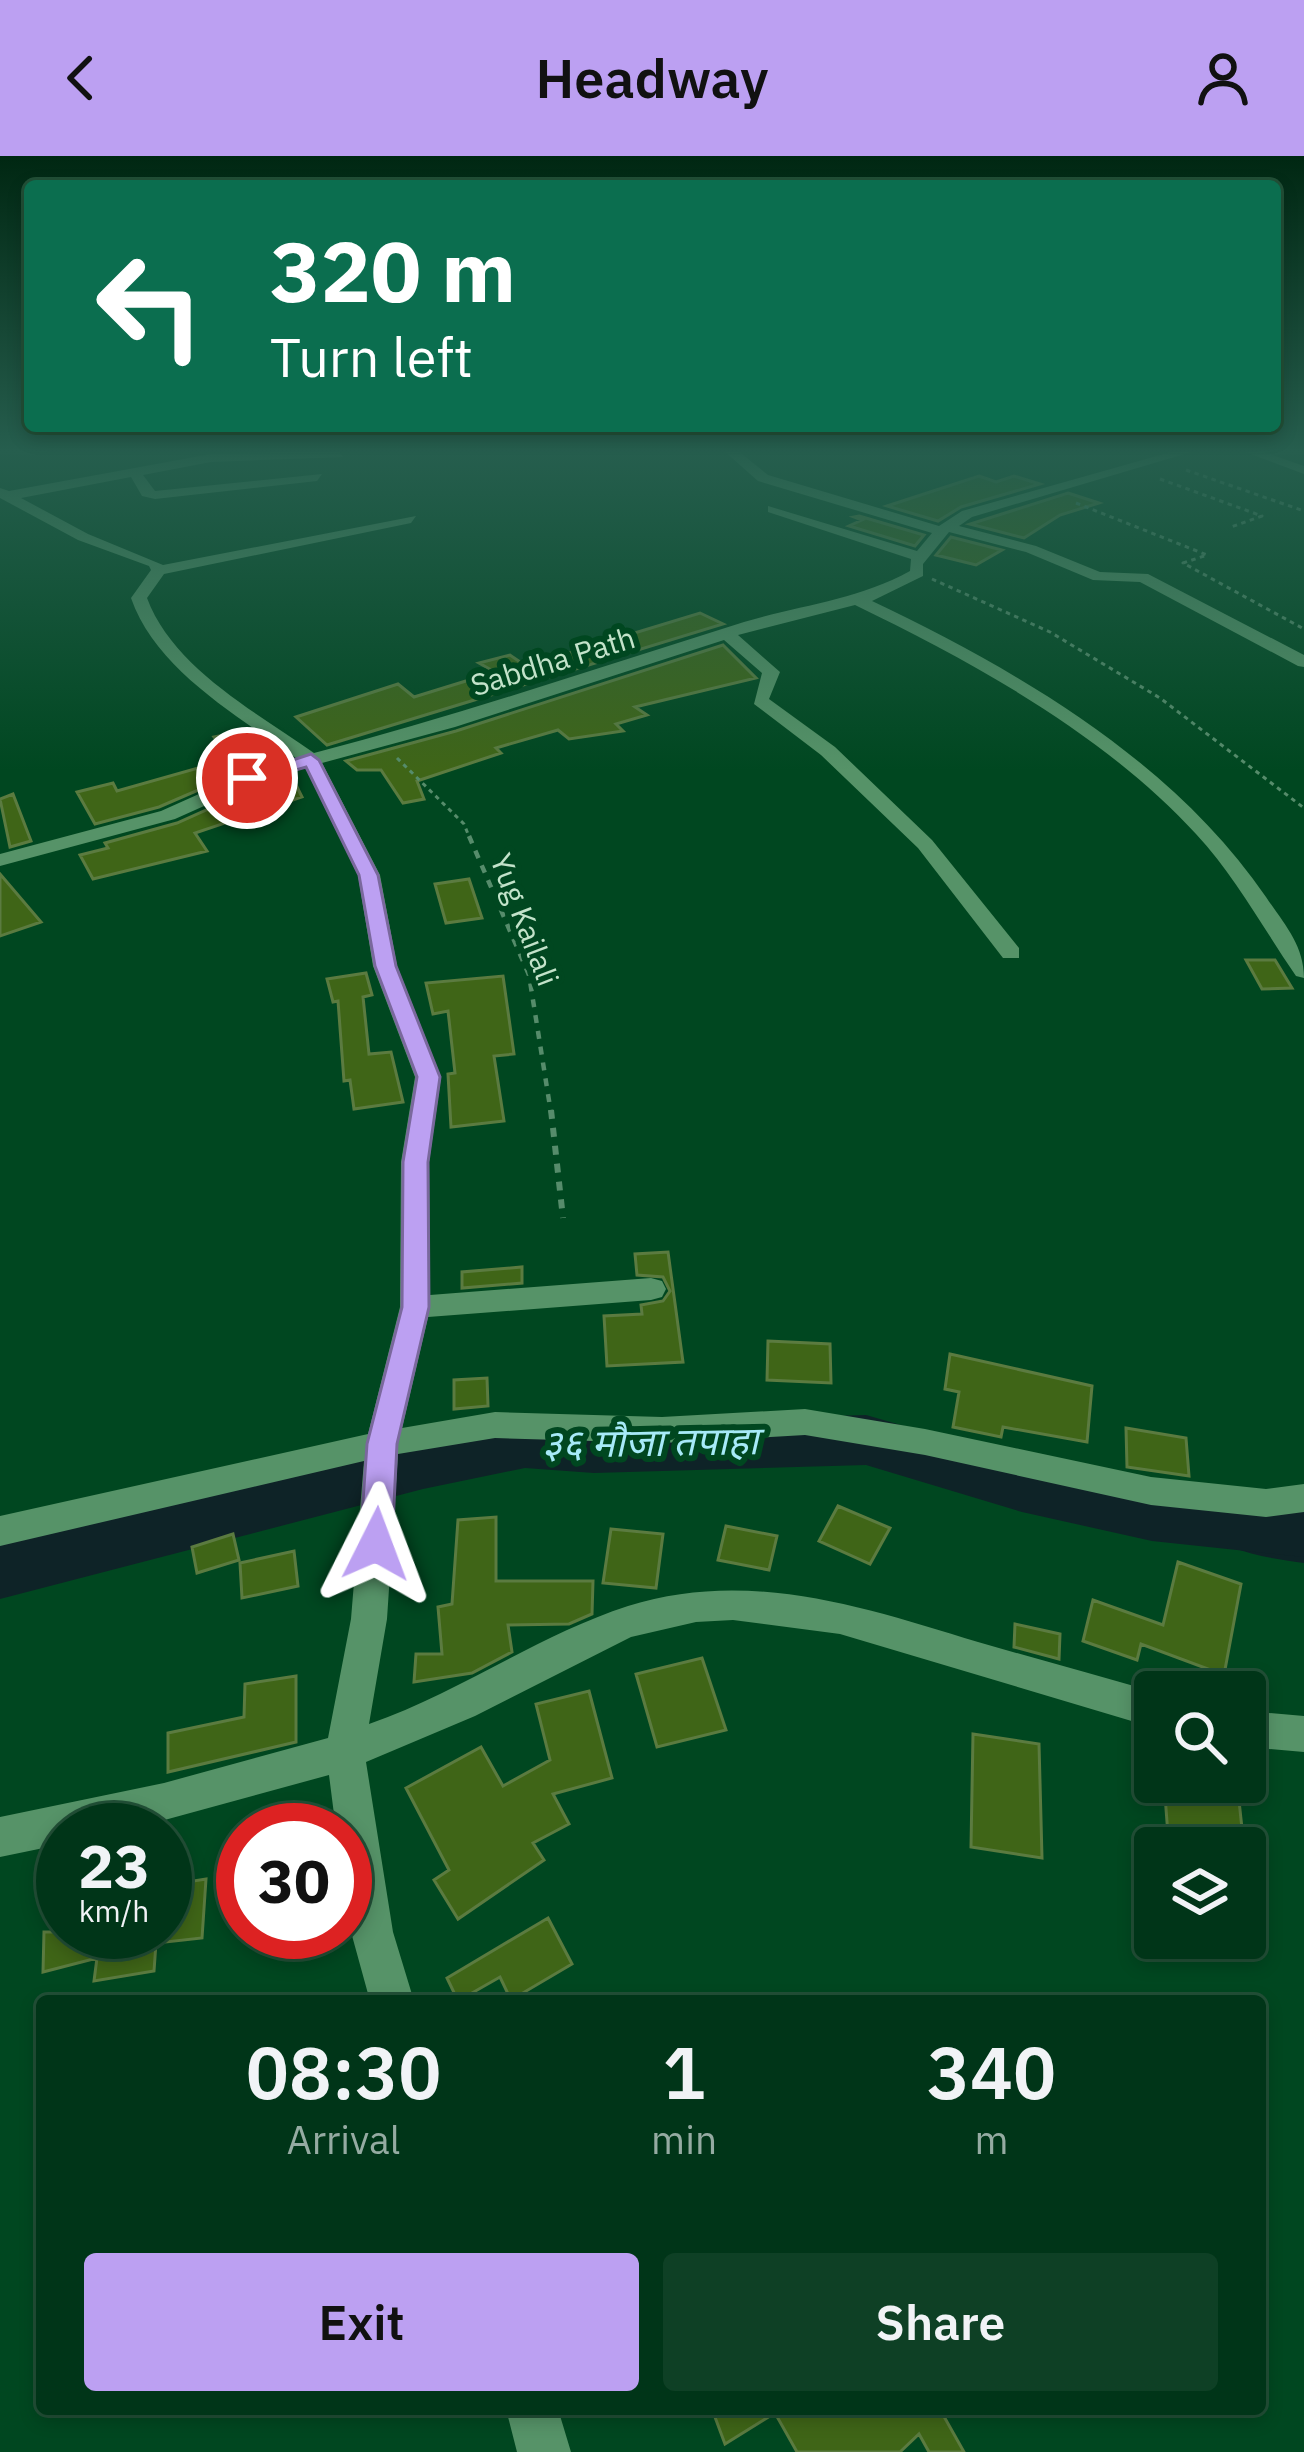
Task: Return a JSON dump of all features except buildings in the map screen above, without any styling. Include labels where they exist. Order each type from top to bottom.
[{"type":"street","points":[[139,557],[159,570]]},
{"type":"street","points":[[224,557],[159,570],[139,598],[147,620],[206,685],[311,760],[369,875],[386,966],[428,1077],[416,1162],[415,1307],[381,1464],[369,1619],[345,1752],[372,1932],[390,1995]]},
{"type":"street","points":[[899,557],[919,565]]},
{"type":"street","name":"Sabdha Path","points":[[0,860],[168,815],[247,778],[382,742],[756,624],[892,589],[924,557]]},
{"type":"street","points":[[1050,557],[1098,577],[1143,577],[1304,662]]},
{"type":"street","points":[[857,599],[957,651],[1138,773],[1191,818],[1232,865],[1304,971]]},
{"type":"street","points":[[729,636],[771,672],[760,700],[828,751],[925,844],[1011,953]]},
{"type":"street","points":[[415,1307],[651,1289]]},
{"type":"street","points":[[0,1531],[381,1464],[495,1425],[662,1430],[805,1422],[879,1432],[1150,1491],[1266,1503],[1304,1498]]},
{"type":"street","points":[[0,1837],[232,1788],[345,1752],[433,1718],[625,1623],[696,1606],[763,1607],[848,1618],[1134,1704]]},
{"type":"street","points":[[1266,1731],[1304,1734]]},
{"type":"street","points":[[534,2415],[544,2452]]},
{"type":"path","points":[[1201,557],[1183,563],[1304,629]]},
{"type":"path","points":[[919,565],[1124,676],[1304,808]]},
{"type":"path","name":"Yug Kailali","points":[[382,742],[464,824],[529,975],[550,1101],[562,1218]]},
{"type":"waterway","name":"३६ मौजा तपाहा","points":[[0,1570],[423,1463],[525,1443],[594,1448],[866,1440],[1022,1486],[1152,1514],[1304,1529]]},
{"type":"waterway","points":[[1219,1520],[1257,1539],[1304,1547]]},
{"type":"route","points":[[247,778],[311,760],[369,875],[386,966],[428,1077],[416,1162],[415,1307],[382,1444],[376,1544]]}]
